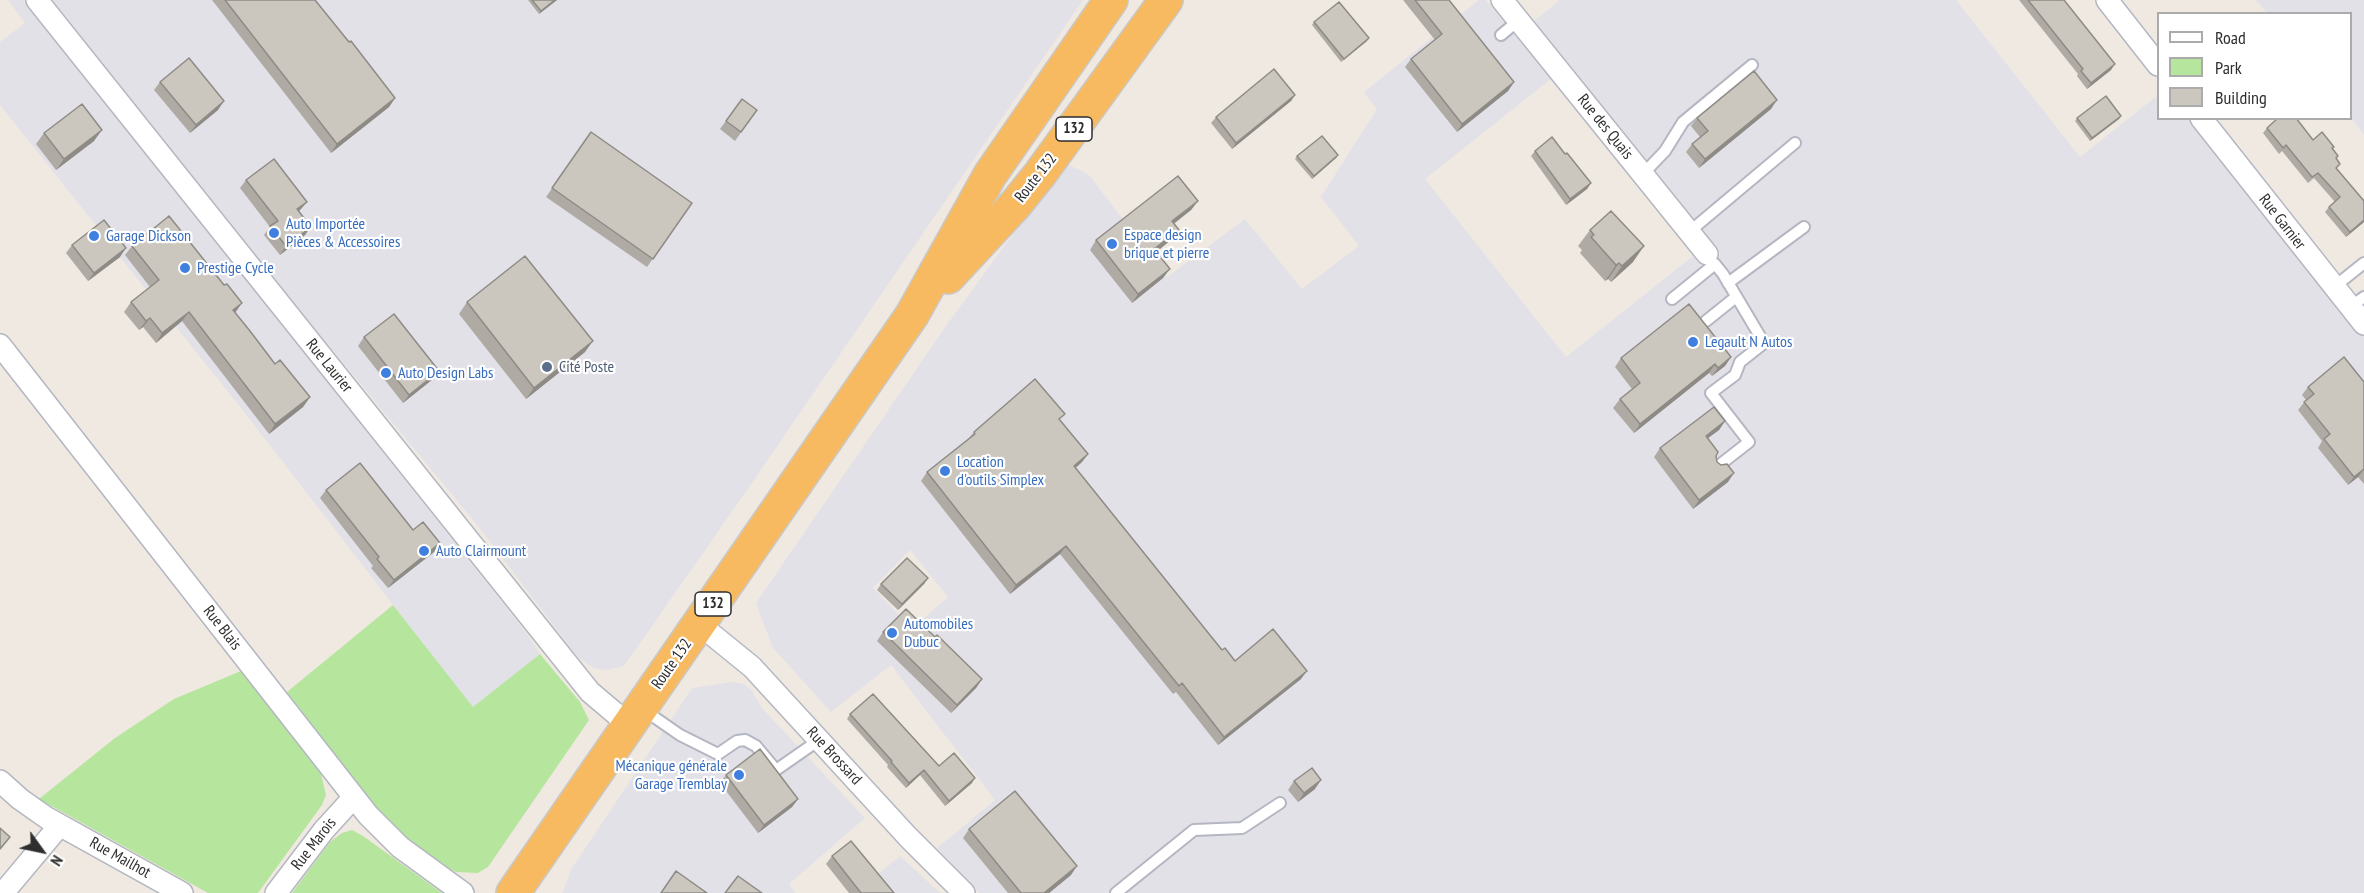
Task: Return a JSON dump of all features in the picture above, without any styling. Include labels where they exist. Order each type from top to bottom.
[{"type":"highway","name":"Route 132","points":[[513,893],[912,315],[990,175],[1111,0]]},
{"type":"highway","name":"Route 132","points":[[912,315],[1019,200],[1068,137],[1166,0]]},
{"type":"highway","points":[[1034,112],[1068,137]]},
{"type":"street","name":"Rue Laurier","points":[[37,0],[590,692],[635,716]]},
{"type":"street","name":"Rue des Quais","points":[[1502,0],[1707,254]]},
{"type":"street","points":[[2107,0],[2157,64]]},
{"type":"street","name":"Rue Garnier","points":[[2203,120],[2334,287],[2357,302],[2364,324]]},
{"type":"street","name":"Rue Blais","points":[[0,345],[354,797],[388,836],[463,893]]},
{"type":"street","name":"Rue Brossard","points":[[699,624],[752,667],[908,837],[964,893]]},
{"type":"street","name":"Rue Mailhot","points":[[0,781],[20,799],[60,825],[182,893]]},
{"type":"street","name":"Rue Marois","points":[[276,893],[324,830],[354,797]]},
{"type":"street","points":[[3,893],[60,825]]},
{"type":"lane","points":[[1501,34],[1519,20]]},
{"type":"lane","points":[[1643,174],[1665,151],[1683,122],[1752,65]]},
{"type":"lane","points":[[1689,232],[1795,143]]},
{"type":"lane","points":[[1728,284],[1804,227]]},
{"type":"lane","points":[[2334,287],[2364,263]]},
{"type":"lane","points":[[1672,298],[1714,264],[1764,343],[1740,362],[1735,375],[1711,393],[1749,442],[1717,467]]},
{"type":"lane","points":[[1706,321],[1736,297]]},
{"type":"lane","points":[[635,716],[718,754],[737,741],[745,740],[756,746],[776,771],[819,740]]},
{"type":"lane","points":[[1116,893],[1194,830],[1242,828],[1280,802]]},
{"type":"shaded area","points":[[8,0],[24,0],[525,631],[540,654],[473,708],[241,408],[120,257],[88,281],[66,253],[98,228],[0,105],[0,42],[25,23]]},
{"type":"shaded area","points":[[43,0],[1083,0],[624,666],[607,670],[593,668],[577,656],[478,526]]},
{"type":"shaded area","points":[[1479,0],[1486,0],[1551,79],[1425,179],[1566,357],[1693,256],[1703,269],[1721,255],[1534,21],[1560,0],[1956,0],[2080,157],[2157,96],[2157,120],[2192,120],[2364,337],[2364,893],[979,893],[937,848],[995,800],[891,665],[831,712],[773,648],[756,603],[948,323],[1065,163],[1089,175],[1167,277],[1245,219],[1302,289],[1359,246],[1321,197],[1377,109],[1364,92]],"holes":[[[910,550],[948,597],[912,629],[873,588]]]},
{"type":"shaded area","points":[[2256,0],[2364,0],[2364,135],[2352,119],[2352,12],[2266,12]]},
{"type":"shaded area","points":[[732,682],[744,684],[752,691],[762,708],[865,818],[789,884],[795,893],[562,893],[572,868],[692,688]]},
{"type":"shaded area","points":[[900,856],[940,893],[854,893],[878,874]]},
{"type":"green space","points":[[393,605],[473,707],[540,654],[580,702],[589,720],[488,867],[478,873],[456,872],[392,829],[287,692]]},
{"type":"green space","points":[[241,671],[321,774],[326,795],[322,805],[258,893],[208,893],[39,799],[115,738],[174,699]]},
{"type":"green space","points":[[352,830],[442,893],[292,893],[330,842],[342,833]]},
{"type":"building","points":[[225,0],[315,0],[349,42],[351,41],[395,98],[337,144]]},
{"type":"building","points":[[532,0],[555,0],[541,11]]},
{"type":"building","points":[[1415,0],[1449,0],[1514,82],[1462,124],[1411,59],[1442,34]]},
{"type":"building","points":[[2028,0],[2064,0],[2115,64],[2091,83],[2081,71],[2083,69]]},
{"type":"building","points":[[1339,2],[1369,38],[1344,59],[1314,22]]},
{"type":"building","points":[[189,58],[224,101],[196,125],[160,82]]},
{"type":"building","points":[[1274,69],[1295,95],[1236,143],[1216,117]]},
{"type":"building","points":[[1754,71],[1777,100],[1705,159],[1692,144],[1708,131],[1697,118]]},
{"type":"building","points":[[2106,96],[2121,116],[2092,138],[2077,118]]},
{"type":"building","points":[[742,99],[757,110],[741,132],[726,121]]},
{"type":"building","points":[[82,104],[102,130],[64,159],[44,133]]},
{"type":"building","points":[[2276,120],[2298,120],[2313,140],[2322,132],[2338,156],[2336,158],[2340,164],[2336,168],[2364,201],[2364,220],[2350,232],[2329,207],[2340,197],[2318,173],[2312,177],[2286,145],[2283,148],[2267,128]]},
{"type":"building","points":[[591,132],[692,203],[653,259],[552,188]]},
{"type":"building","points":[[1322,136],[1338,155],[1314,176],[1297,156]]},
{"type":"building","points":[[1552,137],[1591,183],[1570,199],[1535,151]]},
{"type":"building","points":[[274,159],[307,202],[297,209],[311,227],[286,246],[270,226],[278,221],[246,180]]},
{"type":"building","points":[[1178,176],[1198,201],[1172,221],[1179,230],[1154,249],[1170,269],[1138,294],[1096,240]]},
{"type":"building","points":[[1611,211],[1644,246],[1622,266],[1619,263],[1616,265],[1591,237],[1594,235],[1590,230]]},
{"type":"building","points":[[169,216],[224,285],[227,284],[242,303],[233,310],[275,364],[280,360],[310,397],[275,424],[189,312],[162,333],[150,318],[146,321],[131,302],[159,280],[132,246]]},
{"type":"building","points":[[104,220],[126,248],[94,273],[72,245]]},
{"type":"building","points":[[525,256],[593,341],[534,388],[467,302]]},
{"type":"building","points":[[1689,304],[1731,357],[1718,368],[1715,364],[1640,424],[1620,399],[1640,383],[1621,358]]},
{"type":"building","points":[[394,314],[439,371],[409,395],[364,337]]},
{"type":"building","points":[[2344,357],[2364,382],[2364,469],[2354,477],[2324,439],[2330,434],[2304,402],[2314,394],[2308,387]]},
{"type":"building","points":[[1035,379],[1065,414],[1059,419],[1088,454],[1074,466],[1222,650],[1225,648],[1235,661],[1273,629],[1307,671],[1224,737],[1182,683],[1179,686],[1066,546],[1016,585],[927,472],[975,434],[974,432]]},
{"type":"building","points":[[1714,407],[1725,421],[1706,436],[1718,452],[1717,462],[1721,465],[1727,464],[1734,473],[1699,500],[1660,448]]},
{"type":"building","points":[[360,463],[413,530],[423,522],[440,543],[394,580],[377,559],[379,557],[326,490]]},
{"type":"building","points":[[907,558],[928,578],[902,604],[881,584]]},
{"type":"building","points":[[906,609],[935,637],[937,635],[982,679],[957,705],[883,632]]},
{"type":"building","points":[[873,694],[939,766],[954,753],[975,778],[949,801],[924,770],[909,783],[850,714]]},
{"type":"building","points":[[760,749],[798,799],[764,825],[726,775]]},
{"type":"building","points":[[1312,768],[1321,780],[1304,793],[1294,781]]},
{"type":"building","points":[[1015,791],[1077,866],[1044,893],[1021,893],[969,829]]},
{"type":"building","points":[[0,828],[10,837],[0,849]]},
{"type":"building","points":[[851,841],[894,893],[861,893],[832,856]]},
{"type":"building","points":[[676,871],[707,893],[661,893]]},
{"type":"building","points":[[738,876],[762,893],[725,893]]},
{"type":"place","name":"Auto Importée Pièces & Accessoires","points":[[274,233]]},
{"type":"place","name":"Garage Dickson","points":[[94,236]]},
{"type":"place","name":"Espace design brique et pierre","points":[[1112,244]]},
{"type":"place","name":"Prestige Cycle","points":[[185,268]]},
{"type":"place","name":"Legault N Autos","points":[[1693,342]]},
{"type":"place","name":"Cité Poste","points":[[547,367]]},
{"type":"place","name":"Auto Design Labs","points":[[386,373]]},
{"type":"place","name":"Location d'outils Simplex","points":[[945,471]]},
{"type":"place","name":"Auto Clairmount","points":[[424,551]]},
{"type":"place","name":"Automobiles Dubuc","points":[[892,633]]},
{"type":"place","name":"Mécanique générale Garage Tremblay","points":[[739,775]]}]
